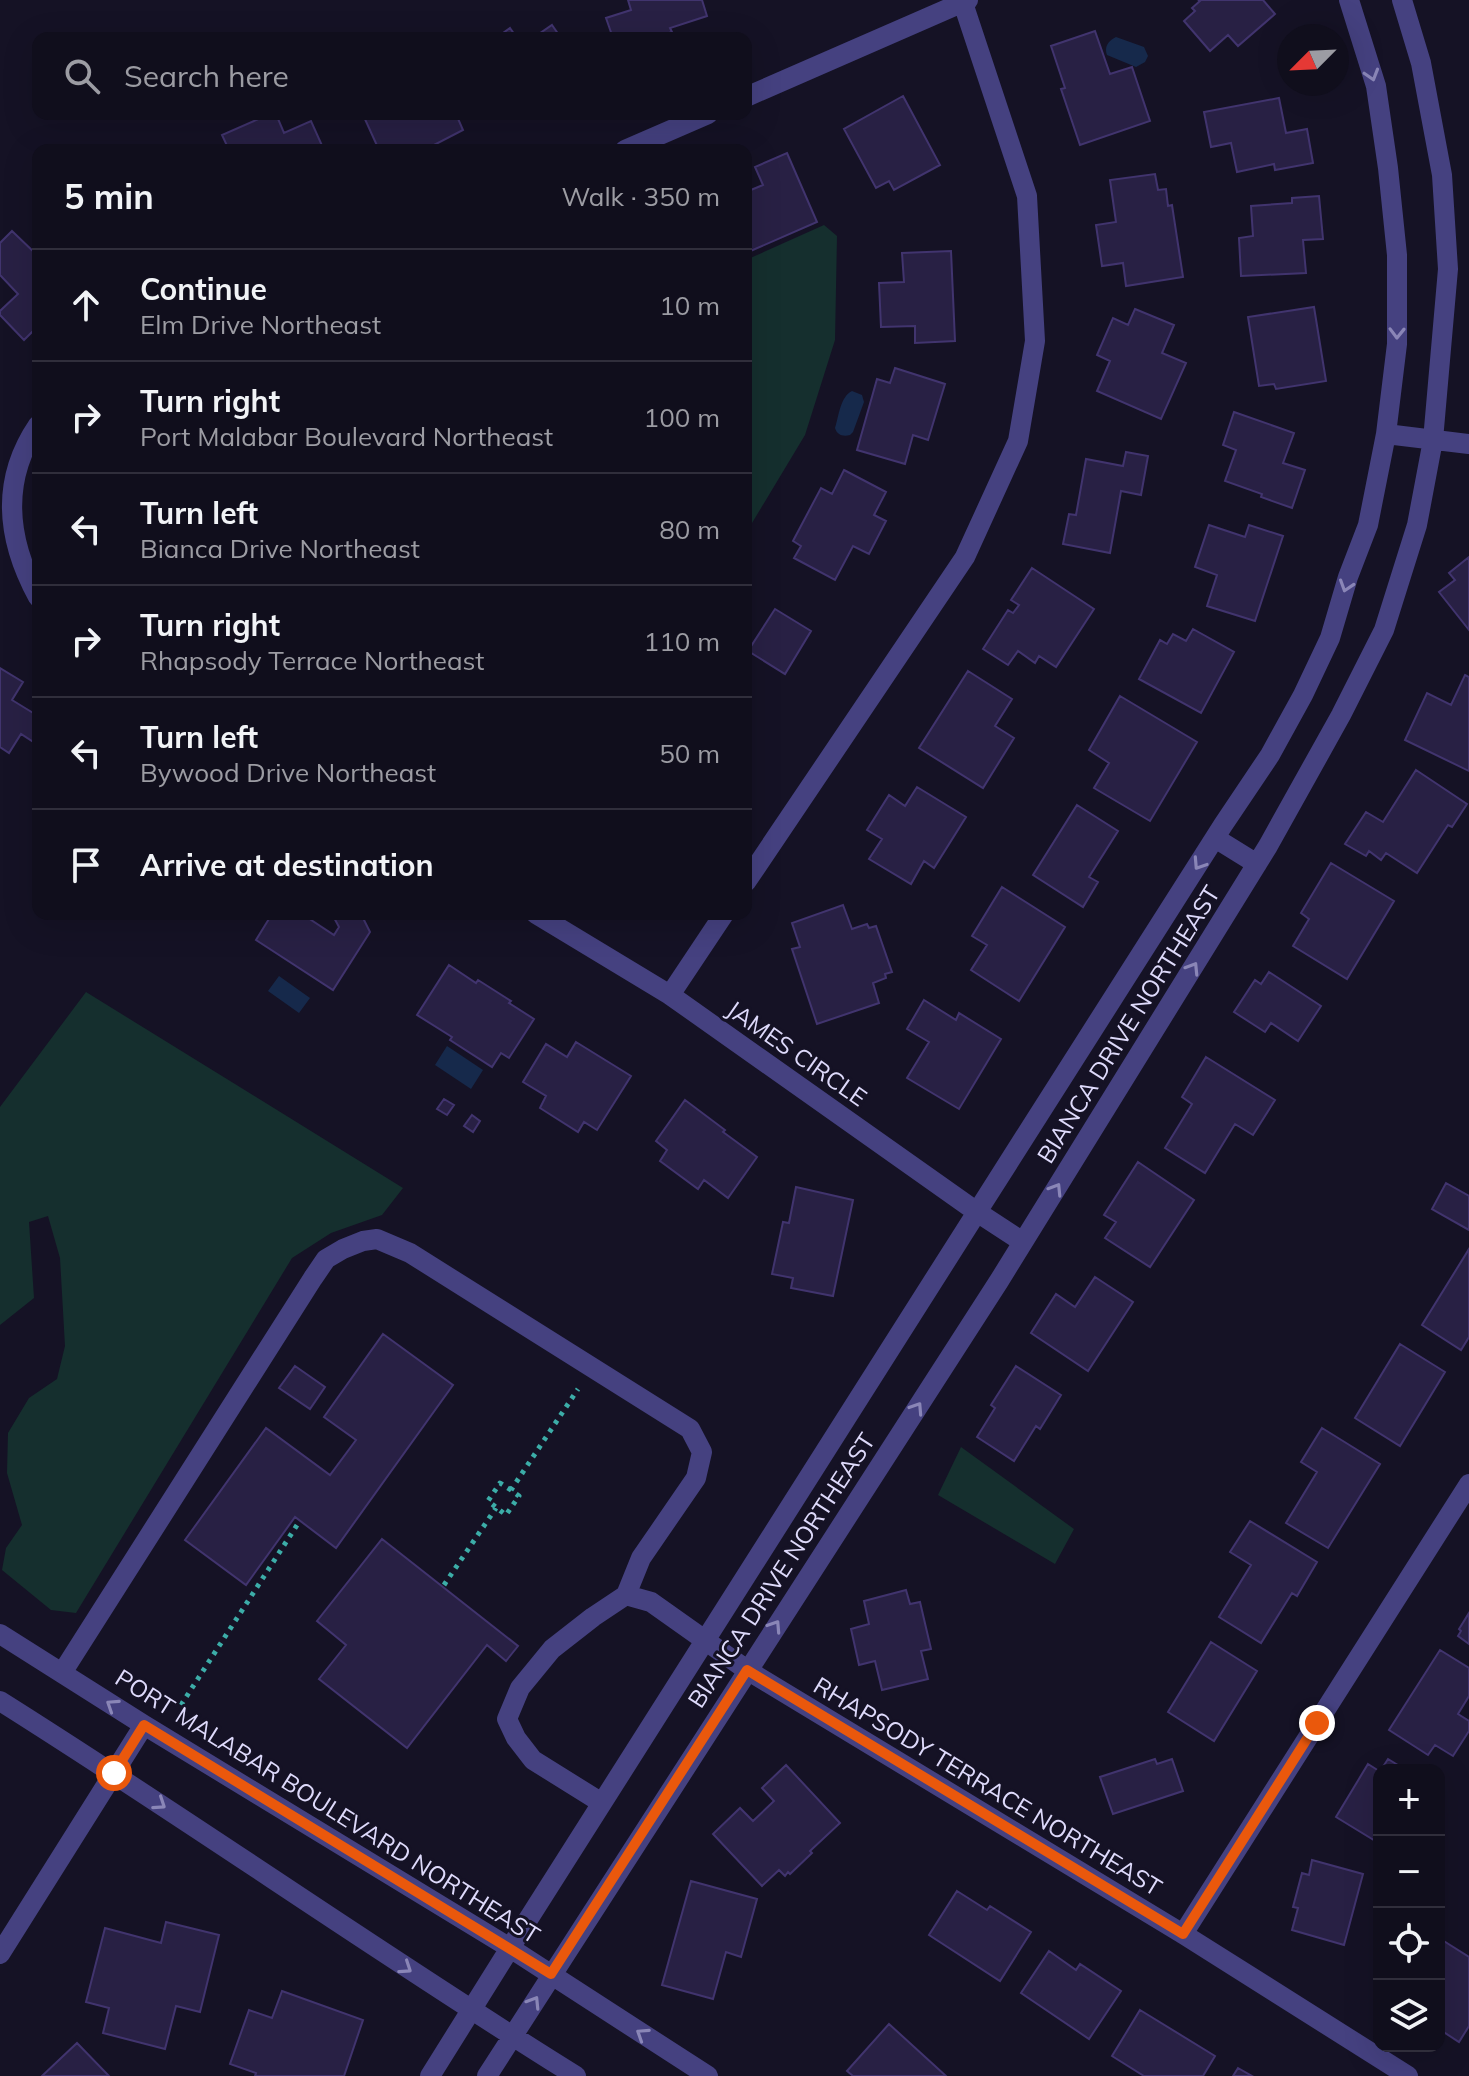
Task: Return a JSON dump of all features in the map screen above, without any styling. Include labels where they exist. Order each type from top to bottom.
[{"type":"street","name":"BIANCA DRIVE NORTHEAST","points":[[430,2076],[1270,755],[1330,638],[1368,525],[1386,434],[1397,344],[1397,255],[1376,86],[1349,0]]},
{"type":"street","name":"BIANCA DRIVE NORTHEAST","points":[[487,2076],[1023,1242],[1257,864],[1303,785],[1384,630],[1417,525],[1433,440],[1448,269],[1442,175],[1421,63],[1402,0]]},
{"type":"street","points":[[752,94],[966,1],[1027,196],[1035,341],[1018,441],[965,557],[752,873]]},
{"type":"street","points":[[639,144],[694,120]]},
{"type":"street","points":[[32,434],[9,463],[12,487],[9,551],[32,586]]},
{"type":"street","points":[[1386,434],[1469,444]]},
{"type":"street","points":[[1215,838],[1257,864]]},
{"type":"street","name":"JAMES CIRCLE","points":[[546,920],[670,995],[1023,1242]]},
{"type":"street","points":[[670,995],[720,920]]},
{"type":"street","points":[[62,1673],[326,1259],[363,1241],[377,1239],[410,1253],[690,1429],[702,1452],[696,1478],[641,1558],[626,1595],[552,1649],[520,1688],[507,1719],[516,1738],[533,1760],[602,1803]]},
{"type":"street","points":[[1183,1934],[1469,1484]]},
{"type":"street","name":"RHAPSODY TERRACE NORTHEAST","points":[[626,1595],[651,1602],[747,1670],[1183,1934],[1408,2076]]},
{"type":"street","name":"PORT MALABAR BOULEVARD NORTHEAST","points":[[0,1634],[510,1948],[708,2076]]},
{"type":"street","points":[[0,1701],[114,1773],[471,2011],[576,2076]]},
{"type":"street","points":[[0,1954],[144,1725]]},
{"type":"path","points":[[511,1490],[592,1368]]},
{"type":"path","points":[[500,1483],[511,1490],[519,1496],[506,1515],[488,1501],[500,1483]]},
{"type":"path","points":[[444,1585],[496,1508]]},
{"type":"path","points":[[181,1705],[299,1522]]},
{"type":"green space","points":[[824,225],[837,236],[835,340],[805,435],[752,523],[752,257]]},
{"type":"green space","points":[[86,992],[403,1188],[382,1215],[331,1233],[292,1258],[76,1613],[51,1610],[2,1570],[6,1548],[22,1525],[7,1473],[8,1433],[29,1398],[57,1379],[65,1346],[60,1258],[48,1216],[29,1222],[34,1298],[0,1325],[0,1107]]},
{"type":"green space","points":[[961,1447],[1074,1529],[1055,1564],[938,1495]]},
{"type":"water","points":[[1116,37],[1144,47],[1148,56],[1145,62],[1136,67],[1107,55],[1107,44]]},
{"type":"water","points":[[852,391],[862,395],[864,402],[853,432],[843,436],[835,428],[842,402]]},
{"type":"water","points":[[279,976],[310,998],[299,1013],[268,991]]},
{"type":"water","points":[[447,1046],[483,1070],[471,1089],[435,1065]]},
{"type":"building","points":[[628,0],[702,0],[707,16],[670,28],[672,32],[611,32],[606,18],[631,10]]},
{"type":"building","points":[[1198,0],[1263,0],[1275,14],[1238,46],[1228,35],[1210,51],[1184,21],[1195,11],[1192,8]]},
{"type":"building","points":[[552,25],[557,32],[542,32]]},
{"type":"building","points":[[1095,31],[1110,74],[1132,67],[1150,121],[1080,145],[1061,89],[1065,88],[1051,46]]},
{"type":"building","points":[[903,96],[940,165],[894,190],[889,181],[876,188],[844,129]]},
{"type":"building","points":[[1279,98],[1286,133],[1307,129],[1313,163],[1275,170],[1274,164],[1237,172],[1231,143],[1211,147],[1204,112]]},
{"type":"building","points":[[256,120],[279,120],[284,133],[311,121],[321,144],[226,144],[222,135]]},
{"type":"building","points":[[365,120],[459,120],[463,130],[436,144],[376,144]]},
{"type":"building","points":[[787,153],[817,222],[752,250],[752,190],[763,185],[755,167]]},
{"type":"building","points":[[1155,174],[1158,190],[1166,189],[1168,206],[1172,205],[1183,277],[1126,286],[1123,263],[1102,266],[1096,225],[1116,222],[1110,180]]},
{"type":"building","points":[[1319,196],[1323,239],[1303,240],[1306,273],[1241,276],[1239,238],[1253,236],[1251,206],[1292,203],[1292,198]]},
{"type":"building","points":[[12,231],[32,250],[32,332],[24,340],[0,315],[0,311],[18,294],[0,275],[0,243]]},
{"type":"building","points":[[951,251],[955,341],[915,343],[915,326],[881,327],[879,283],[904,282],[902,253]]},
{"type":"building","points":[[1314,307],[1326,381],[1276,389],[1274,384],[1259,386],[1248,317]]},
{"type":"building","points":[[1135,309],[1174,325],[1162,353],[1186,363],[1161,419],[1097,391],[1110,361],[1097,355],[1113,318],[1128,325]]},
{"type":"building","points":[[895,368],[945,384],[928,440],[913,435],[905,464],[857,450],[877,379],[890,383]]},
{"type":"building","points":[[1234,412],[1294,433],[1283,463],[1305,470],[1292,508],[1225,481],[1236,450],[1223,445]]},
{"type":"building","points":[[1126,452],[1148,456],[1141,495],[1121,491],[1110,553],[1063,544],[1069,514],[1076,515],[1086,459],[1123,466]]},
{"type":"building","points":[[844,470],[886,492],[874,515],[886,521],[869,554],[853,546],[835,580],[794,558],[801,546],[793,541],[821,488],[832,494]]},
{"type":"building","points":[[1209,525],[1245,537],[1249,525],[1283,536],[1255,621],[1207,606],[1217,575],[1195,567]]},
{"type":"building","points":[[1469,557],[1469,630],[1439,592],[1455,580],[1449,573]]},
{"type":"building","points":[[1032,568],[1094,609],[1056,667],[1039,656],[1035,663],[1018,651],[1008,665],[983,649],[1008,610],[1013,613],[1019,605],[1011,600]]},
{"type":"building","points":[[775,609],[811,631],[785,674],[752,653],[752,645]]},
{"type":"building","points":[[1193,629],[1234,652],[1201,713],[1139,679],[1160,640],[1167,644],[1173,634],[1186,641]]},
{"type":"building","points":[[0,668],[23,682],[12,700],[32,712],[32,741],[21,734],[9,753],[0,747]]},
{"type":"building","points":[[968,671],[1012,699],[995,726],[1014,738],[983,788],[919,748]]},
{"type":"building","points":[[1465,675],[1469,677],[1469,771],[1405,740],[1427,693],[1451,705]]},
{"type":"building","points":[[1120,696],[1197,742],[1150,821],[1094,788],[1109,763],[1089,750]]},
{"type":"building","points":[[1416,770],[1467,804],[1452,827],[1448,825],[1417,873],[1386,853],[1381,860],[1369,851],[1366,856],[1345,844],[1366,812],[1383,822]]},
{"type":"building","points":[[917,787],[966,817],[934,868],[924,861],[911,884],[869,859],[882,839],[867,830],[889,795],[905,806]]},
{"type":"building","points":[[1077,805],[1118,831],[1089,877],[1098,882],[1083,907],[1033,875]]},
{"type":"building","points":[[1331,863],[1394,901],[1347,979],[1293,946],[1309,919],[1301,913]]},
{"type":"building","points":[[1002,887],[1065,927],[1019,1001],[971,970],[987,945],[972,936]]},
{"type":"building","points":[[843,905],[852,929],[867,924],[869,928],[876,926],[892,972],[873,983],[879,1003],[817,1024],[792,949],[800,947],[792,923]]},
{"type":"building","points":[[268,920],[311,920],[334,935],[339,927],[335,920],[364,920],[370,932],[333,990],[256,940]]},
{"type":"building","points":[[449,965],[476,983],[478,980],[534,1019],[509,1058],[501,1053],[492,1067],[417,1015]]},
{"type":"building","points":[[1269,972],[1321,1006],[1298,1041],[1271,1023],[1265,1032],[1234,1012],[1255,980],[1261,984]]},
{"type":"building","points":[[924,1000],[956,1020],[959,1013],[1001,1039],[959,1109],[907,1078],[929,1042],[907,1029]]},
{"type":"building","points":[[576,1042],[631,1076],[597,1130],[584,1122],[578,1132],[540,1108],[546,1096],[523,1082],[546,1044],[567,1057]]},
{"type":"building","points":[[1206,1057],[1275,1100],[1253,1135],[1235,1124],[1205,1173],[1165,1148],[1192,1104],[1182,1097]]},
{"type":"building","points":[[444,1099],[454,1105],[447,1115],[437,1109]]},
{"type":"building","points":[[685,1100],[757,1157],[728,1198],[704,1180],[698,1189],[660,1161],[667,1150],[656,1141]]},
{"type":"building","points":[[472,1115],[480,1121],[473,1132],[464,1126]]},
{"type":"building","points":[[1138,1162],[1194,1200],[1150,1267],[1105,1238],[1116,1222],[1104,1215]]},
{"type":"building","points":[[1446,1183],[1469,1196],[1469,1230],[1432,1209]]},
{"type":"building","points":[[796,1187],[853,1200],[833,1296],[791,1288],[793,1278],[772,1274],[783,1222],[789,1223]]},
{"type":"building","points":[[1469,1249],[1469,1337],[1461,1350],[1422,1325]]},
{"type":"building","points":[[1095,1277],[1133,1302],[1088,1371],[1031,1333],[1056,1294],[1075,1307]]},
{"type":"building","points":[[383,1334],[453,1385],[336,1548],[295,1517],[246,1585],[185,1540],[266,1428],[330,1475],[356,1440],[324,1417]]},
{"type":"building","points":[[1400,1344],[1445,1372],[1400,1446],[1355,1418]]},
{"type":"building","points":[[295,1366],[325,1387],[310,1409],[279,1388]]},
{"type":"building","points":[[1016,1366],[1061,1395],[1040,1429],[1036,1426],[1014,1461],[977,1437],[995,1408],[991,1405]]},
{"type":"building","points":[[1322,1428],[1380,1464],[1328,1548],[1286,1523],[1317,1472],[1301,1462]]},
{"type":"building","points":[[1250,1521],[1317,1562],[1297,1596],[1292,1593],[1261,1643],[1219,1617],[1251,1565],[1230,1552]]},
{"type":"building","points":[[382,1539],[518,1646],[506,1661],[487,1645],[407,1748],[319,1679],[346,1645],[317,1621]]},
{"type":"building","points":[[906,1590],[910,1604],[920,1602],[931,1649],[921,1651],[928,1679],[882,1690],[875,1661],[859,1665],[851,1629],[869,1624],[864,1601]]},
{"type":"building","points":[[1469,1613],[1469,1644],[1458,1636]]},
{"type":"building","points":[[1211,1642],[1257,1671],[1214,1741],[1168,1712]]},
{"type":"building","points":[[1440,1650],[1469,1668],[1469,1696],[1458,1714],[1469,1721],[1469,1731],[1453,1756],[1435,1745],[1428,1755],[1389,1730]]},
{"type":"building","points":[[1155,1759],[1157,1764],[1172,1759],[1183,1791],[1113,1814],[1100,1777]]},
{"type":"building","points":[[1368,1764],[1373,1767],[1373,1840],[1336,1817]]},
{"type":"building","points":[[786,1765],[840,1823],[790,1874],[788,1872],[785,1876],[779,1870],[762,1886],[713,1834],[740,1808],[753,1821],[774,1801],[762,1788]]},
{"type":"building","points":[[1312,1860],[1363,1874],[1344,1945],[1292,1930],[1298,1908],[1293,1907],[1302,1873],[1309,1875]]},
{"type":"building","points":[[691,1881],[757,1899],[741,1957],[726,1952],[713,1999],[662,1985]]},
{"type":"building","points":[[957,1891],[987,1910],[990,1906],[1031,1932],[1000,1981],[929,1935]]},
{"type":"building","points":[[166,1922],[219,1935],[200,2012],[176,2006],[165,2049],[103,2033],[109,2008],[86,2002],[105,1928],[161,1943]]},
{"type":"building","points":[[1445,1942],[1469,1957],[1469,2026],[1459,2042],[1445,2033]]},
{"type":"building","points":[[1049,1951],[1076,1970],[1080,1964],[1121,1991],[1089,2039],[1021,1993]]},
{"type":"building","points":[[282,1991],[363,2020],[344,2076],[255,2076],[256,2073],[230,2064],[249,2010],[272,2018]]},
{"type":"building","points":[[1140,2010],[1215,2056],[1203,2076],[1144,2076],[1112,2056]]},
{"type":"building","points":[[889,2024],[946,2076],[853,2076],[847,2071]]},
{"type":"building","points":[[77,2043],[109,2076],[42,2076]]},
{"type":"building","points":[[1238,2068],[1252,2076],[1233,2076]]},
{"type":"route","points":[[114,1773],[144,1725],[551,1974],[747,1670],[1183,1934],[1317,1723]]}]
